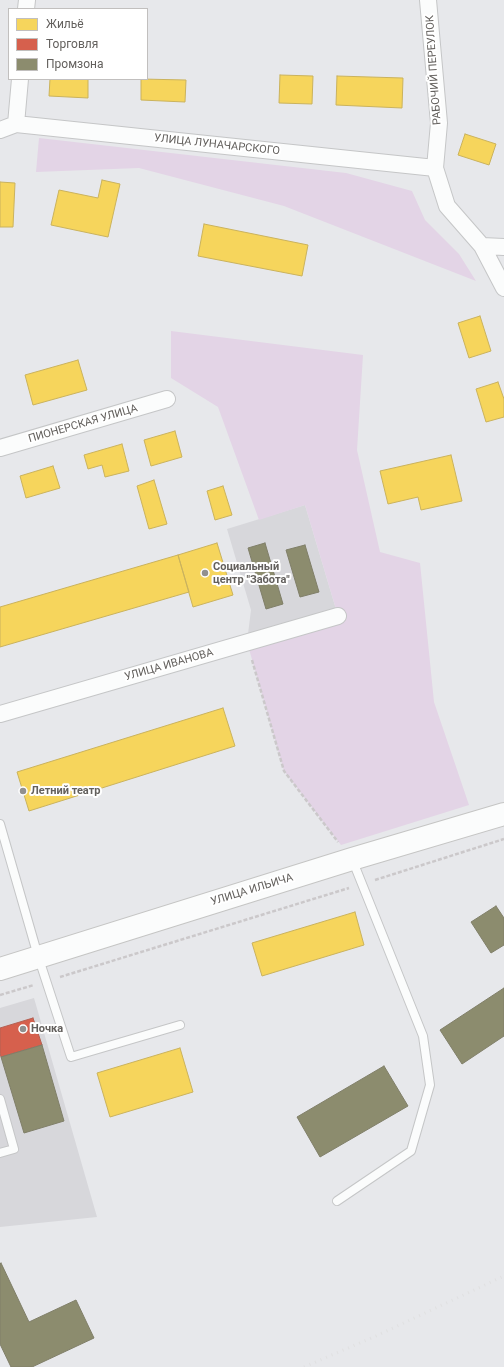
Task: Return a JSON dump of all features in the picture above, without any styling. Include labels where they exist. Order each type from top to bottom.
[{"type":"main road","name":"УЛИЦА ИЛЬИЧА","points":[[0,969],[352,859],[504,814]]},
{"type":"street","name":"РАБОЧИЙ ПЕРЕУЛОК","points":[[428,0],[439,123],[436,168],[447,206],[482,246],[504,288]]},
{"type":"street","points":[[16,124],[20,80]]},
{"type":"street","name":"УЛИЦА ЛУНАЧАРСКОГО","points":[[0,130],[16,124],[436,168]]},
{"type":"street","points":[[482,246],[504,247]]},
{"type":"street","name":"ПИОНЕРСКАЯ УЛИЦА","points":[[0,448],[167,399]]},
{"type":"street","name":"УЛИЦА ИВАНОВА","points":[[0,714],[338,616]]},
{"type":"lane","points":[[0,824],[38,956],[71,1057],[180,1025]]},
{"type":"lane","points":[[337,1201],[410,1151],[430,1086],[423,1036],[352,859]]},
{"type":"lane","points":[[0,1100],[14,1149],[0,1152]]},
{"type":"path","points":[[247,642],[284,771],[352,859]]},
{"type":"path","points":[[0,995],[504,839]]},
{"type":"shaded area","points":[[39,138],[346,173],[412,191],[425,220],[459,254],[476,281],[284,206],[139,168],[36,172]]},
{"type":"shaded area","points":[[171,331],[363,355],[357,450],[380,552],[420,563],[434,702],[469,805],[341,845],[284,771],[247,642],[338,616],[305,505],[259,520],[218,407],[171,378]]},
{"type":"shaded area","points":[[305,505],[338,616],[247,642],[251,610],[227,529]]},
{"type":"shaded area","points":[[34,998],[97,1217],[0,1227],[0,1008]]},
{"type":"building: Жильё","points":[[280,75],[313,76],[312,104],[279,103]]},
{"type":"building: Жильё","points":[[337,76],[403,78],[402,108],[336,105]]},
{"type":"building: Жильё","points":[[50,80],[88,80],[88,98],[49,96]]},
{"type":"building: Жильё","points":[[141,80],[186,80],[185,102],[141,100]]},
{"type":"building: Жильё","points":[[465,134],[496,144],[489,165],[458,155]]},
{"type":"building: Жильё","points":[[102,180],[120,184],[108,237],[51,225],[59,190],[98,198]]},
{"type":"building: Жильё","points":[[0,182],[15,183],[13,227],[0,227]]},
{"type":"building: Жильё","points":[[204,224],[308,245],[302,276],[198,256]]},
{"type":"building: Жильё","points":[[480,316],[491,351],[469,358],[458,323]]},
{"type":"building: Жильё","points":[[78,360],[87,390],[33,405],[25,375]]},
{"type":"building: Жильё","points":[[498,382],[504,399],[504,417],[486,422],[476,389]]},
{"type":"building: Жильё","points":[[175,431],[182,457],[151,466],[144,440]]},
{"type":"building: Жильё","points":[[122,444],[129,471],[105,477],[102,465],[88,469],[84,455]]},
{"type":"building: Жильё","points":[[451,455],[462,501],[421,510],[418,497],[388,504],[380,471]]},
{"type":"building: Жильё","points":[[53,466],[60,488],[26,498],[20,476]]},
{"type":"building: Жильё","points":[[154,480],[167,524],[149,529],[137,486]]},
{"type":"building: Жильё","points":[[223,486],[232,515],[215,520],[207,491]]},
{"type":"building: Жильё","name":"Социальный центр \"Забота\"","points":[[217,543],[233,595],[193,607],[178,555]]},
{"type":"building: Жильё","points":[[178,555],[189,592],[0,647],[0,607]]},
{"type":"building: Жильё","points":[[223,708],[235,746],[29,811],[17,772]]},
{"type":"building: Жильё","points":[[355,912],[364,945],[262,976],[252,943]]},
{"type":"building: Жильё","points":[[180,1048],[193,1092],[110,1117],[97,1073]]},
{"type":"building: Торговля","points":[[33,1018],[42,1045],[1,1057],[0,1028]]},
{"type":"building: Промзона","points":[[265,543],[283,604],[266,609],[248,548]]},
{"type":"building: Промзона","points":[[305,545],[319,592],[300,597],[286,550]]},
{"type":"building: Промзона","points":[[496,906],[504,918],[504,945],[491,953],[471,922]]},
{"type":"building: Промзона","points":[[504,988],[504,1036],[462,1064],[440,1030]]},
{"type":"building: Промзона","points":[[42,1045],[64,1121],[24,1133],[1,1057]]},
{"type":"building: Промзона","points":[[384,1066],[408,1106],[320,1157],[297,1117]]},
{"type":"building: Промзона","points":[[1,1263],[29,1322],[76,1300],[94,1338],[32,1367],[11,1367],[0,1344]]},
{"type":"railway","points":[[304,1367],[376,1336],[504,1276]]},
{"type":"place","name":"Социальный центр \"Забота\"","points":[[205,573]]},
{"type":"place","name":"Летний театр","points":[[23,791]]},
{"type":"place","name":"Ночка","points":[[23,1029]]}]
